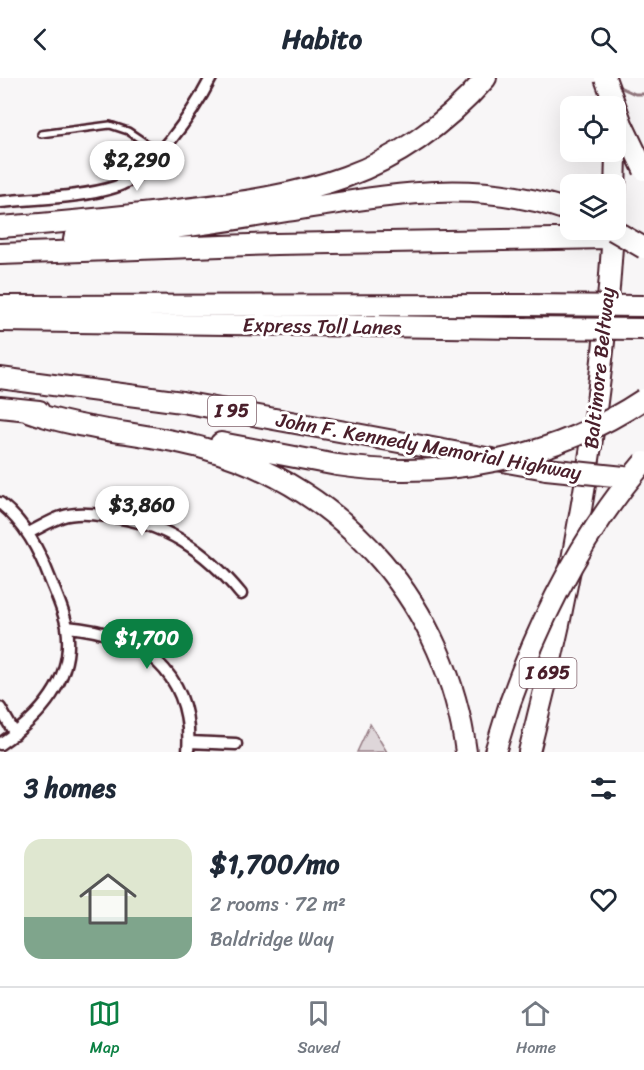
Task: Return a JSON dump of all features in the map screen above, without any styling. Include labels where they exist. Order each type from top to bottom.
[{"type":"highway","points":[[0,227],[200,207],[286,195],[333,183],[381,162],[417,141],[457,109],[486,78]]},
{"type":"highway","points":[[614,86],[622,124],[644,170]]},
{"type":"highway","points":[[614,86],[615,174]]},
{"type":"highway","points":[[0,245],[170,228],[414,191],[489,192],[526,198],[560,208]]},
{"type":"highway","points":[[0,254],[224,245],[644,237]]},
{"type":"highway","points":[[626,238],[644,248]]},
{"type":"highway","name":"Baltimore Beltway","points":[[529,752],[576,537],[597,396],[612,240]]},
{"type":"highway","name":"Express Toll Lanes","points":[[0,306],[644,306]]},
{"type":"highway","name":"Express Toll Lanes","points":[[0,321],[644,329]]},
{"type":"highway","name":"John F. Kennedy Memorial Highway","points":[[0,378],[182,402],[546,469],[644,479]]},
{"type":"highway","points":[[0,407],[73,416],[337,465],[374,470],[426,470],[500,460],[542,449],[574,437],[644,399]]},
{"type":"highway","points":[[28,411],[60,421],[186,444],[236,458],[295,487],[335,514],[390,569],[425,621],[450,679],[466,752]]},
{"type":"highway","points":[[495,752],[510,703],[535,638],[566,576],[601,518],[644,462]]},
{"type":"street","points":[[0,202],[115,187],[142,171],[159,152],[211,78]]},
{"type":"street","points":[[0,503],[28,533],[45,565],[67,627],[64,667],[56,690],[39,715],[0,744]]},
{"type":"street","points":[[28,533],[62,517],[79,514],[140,522],[162,529],[197,549],[242,594]]},
{"type":"street","points":[[67,627],[111,634],[137,645],[156,659],[170,676],[182,701],[189,747],[237,744]]},
{"type":"street","points":[[0,708],[15,734]]},
{"type":"lane","points":[[41,134],[110,125],[121,126],[159,152]]},
{"type":"shaded area","points":[[370,724],[387,752],[357,752]]},
{"type":"waterway","points":[[615,85],[635,94],[644,94]]}]
